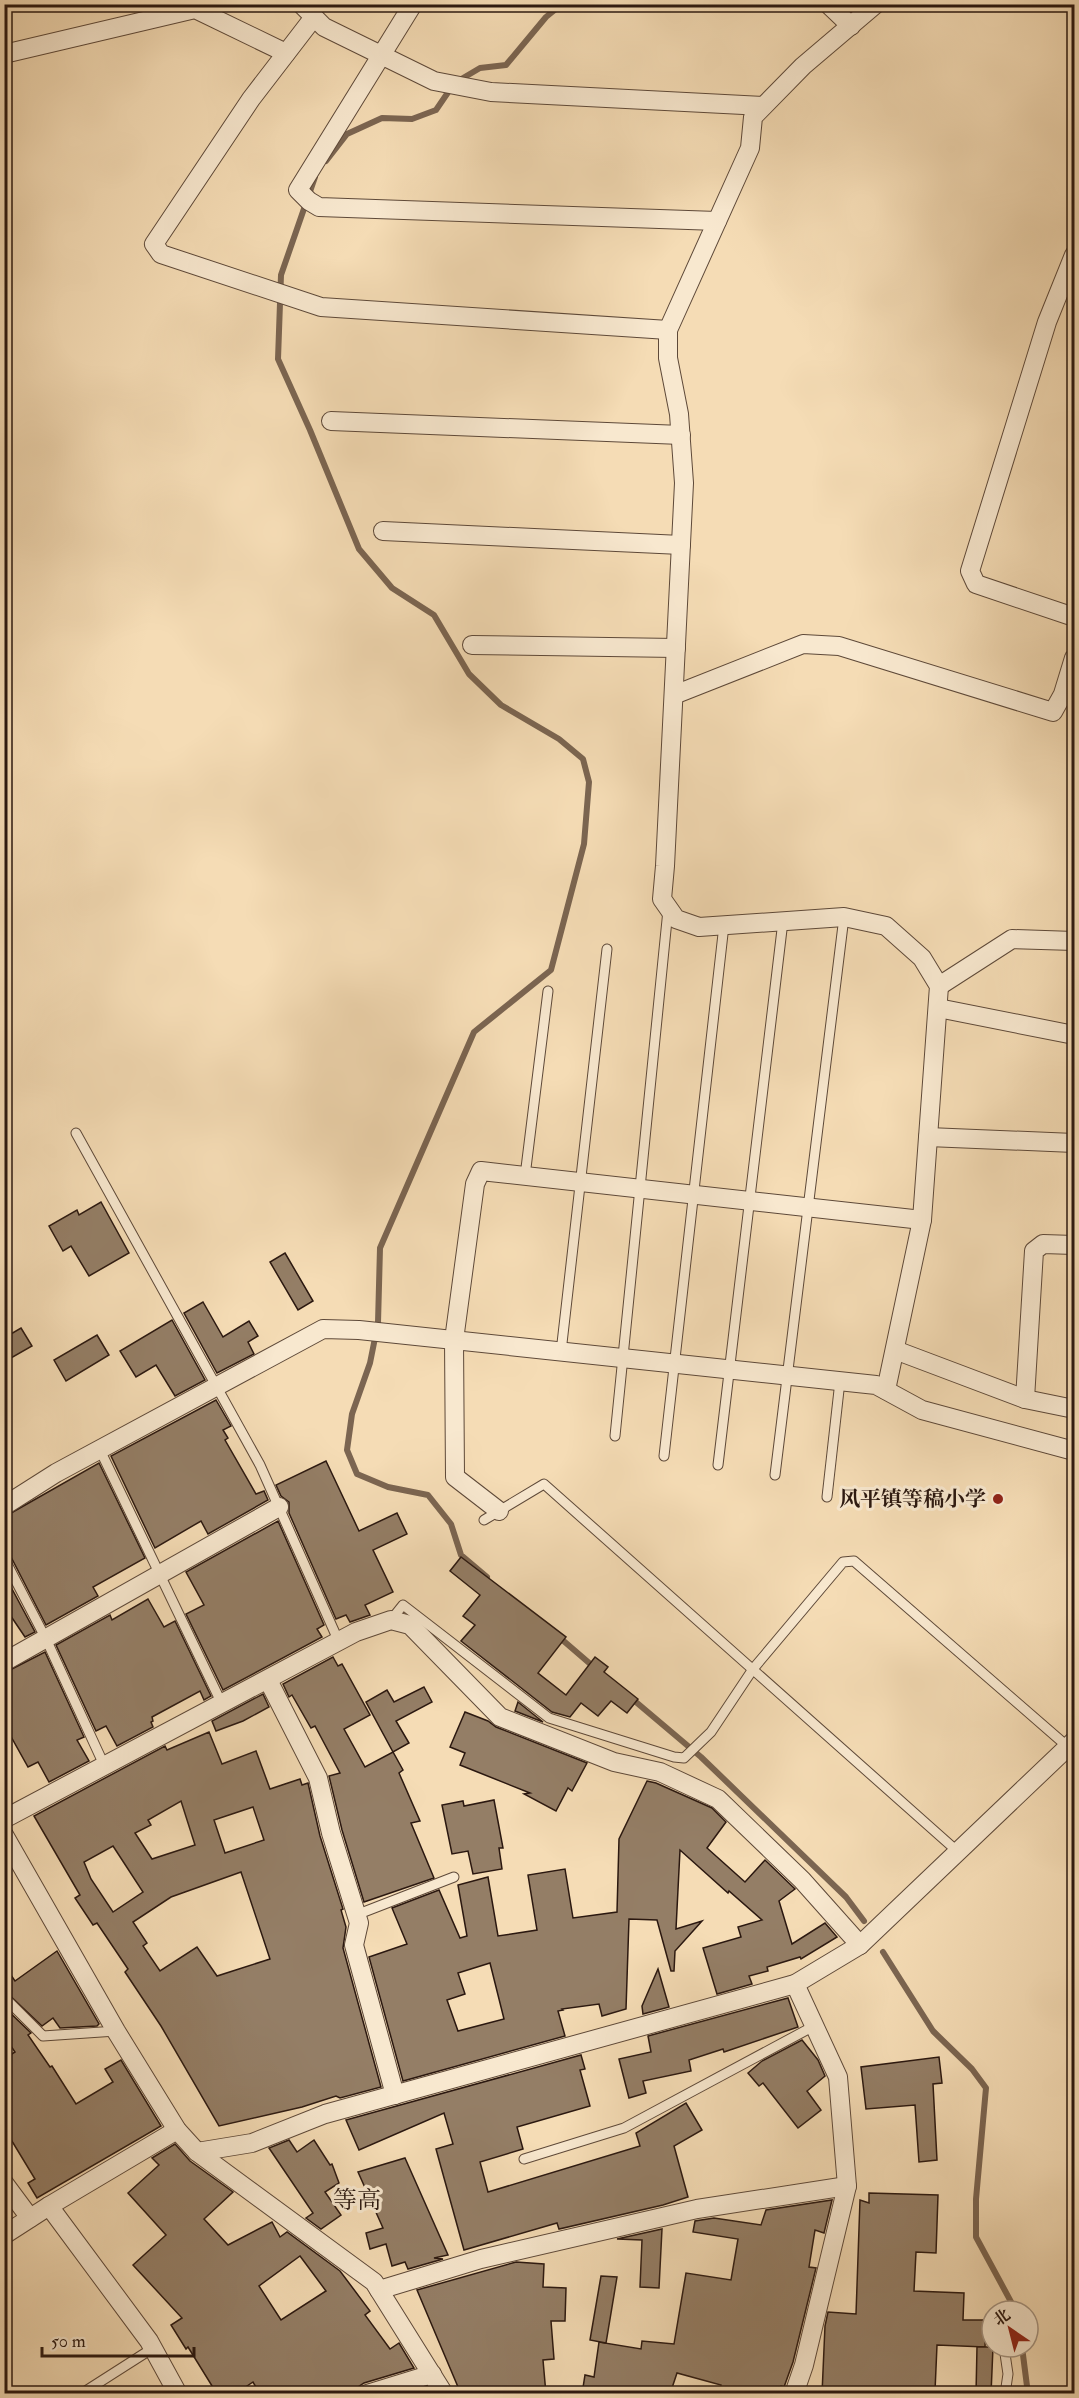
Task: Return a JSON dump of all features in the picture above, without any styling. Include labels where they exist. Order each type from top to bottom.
[{"type":"street","points":[[413,4],[298,190],[309,201],[319,207],[717,221]]},
{"type":"street","points":[[828,4],[850,26]]},
{"type":"street","points":[[876,4],[803,66],[753,117],[750,148],[668,330],[668,358],[681,435],[684,483],[662,899],[676,919],[699,927],[844,916],[886,926],[922,958],[939,986],[922,1220],[886,1390]]},
{"type":"street","points":[[4,54],[195,9],[286,53]]},
{"type":"street","points":[[668,330],[321,307],[161,254],[154,244],[251,99],[286,53],[308,11],[324,27],[434,81],[491,92],[763,106]]},
{"type":"street","points":[[1074,255],[1047,322],[970,571],[976,584],[1074,617]]},
{"type":"street","points":[[331,421],[681,435]]},
{"type":"street","points":[[383,531],[681,545]]},
{"type":"street","points":[[674,695],[803,644],[830,645],[1053,712],[1063,694],[1074,658]]},
{"type":"street","points":[[472,645],[676,648]]},
{"type":"street","points":[[939,986],[1012,939],[1074,941]]},
{"type":"street","points":[[938,1008],[1074,1035]]},
{"type":"street","points":[[928,1137],[1074,1143]]},
{"type":"street","points":[[492,1515],[455,1477],[454,1340],[475,1184],[482,1171],[922,1220]]},
{"type":"street","points":[[1025,1399],[1034,1251],[1043,1244],[1074,1245]]},
{"type":"street","points":[[4,1506],[56,1473],[323,1329],[359,1330],[876,1385],[922,1410],[1074,1451]]},
{"type":"street","points":[[895,1350],[1025,1399],[1074,1409]]},
{"type":"street","points":[[4,1662],[46,1640],[160,1572],[279,1507]]},
{"type":"street","points":[[4,1819],[356,1632],[391,1620],[410,1626],[500,1717],[614,1762],[660,1772],[718,1799],[802,1880],[860,1945]]},
{"type":"street","points":[[268,1680],[318,1778],[331,1833],[359,1923],[354,1945],[395,2095]]},
{"type":"street","points":[[197,2152],[252,2143],[325,2114],[795,1984],[860,1945],[1071,1744]]},
{"type":"street","points":[[4,1835],[116,2031],[177,2130],[197,2152],[374,2283],[444,2394]]},
{"type":"street","points":[[794,2394],[804,2366],[847,2186],[838,2077],[795,1984]]},
{"type":"street","points":[[4,2235],[48,2206],[177,2130]]},
{"type":"street","points":[[4,2183],[30,2218]]},
{"type":"street","points":[[379,2290],[481,2259],[697,2209],[847,2186]]},
{"type":"street","points":[[48,2206],[153,2348],[178,2394]]},
{"type":"street","points":[[367,2394],[432,2374]]},
{"type":"lane","points":[[615,1436],[669,909]]},
{"type":"lane","points":[[775,1474],[844,916]]},
{"type":"lane","points":[[718,1466],[783,921]]},
{"type":"lane","points":[[664,1456],[724,925]]},
{"type":"lane","points":[[561,1352],[607,949]]},
{"type":"lane","points":[[525,1176],[548,991]]},
{"type":"lane","points":[[76,1133],[260,1465],[339,1642]]},
{"type":"lane","points":[[827,1497],[840,1381]]},
{"type":"lane","points":[[100,1450],[222,1704]]},
{"type":"lane","points":[[492,1515],[544,1484],[957,1851]]},
{"type":"lane","points":[[4,1558],[46,1640],[105,1767]]},
{"type":"lane","points":[[391,1620],[403,1605],[549,1718],[674,1757],[684,1758],[711,1732],[753,1669],[843,1562],[855,1561],[1071,1744]]},
{"type":"lane","points":[[356,1915],[454,1878]]},
{"type":"lane","points":[[4,1997],[43,2036],[116,2031]]},
{"type":"lane","points":[[524,2159],[624,2128],[814,2026]]},
{"type":"lane","points":[[81,2394],[153,2348]]},
{"type":"lane","points":[[1005,2394],[1008,2374],[1006,2359]]},
{"type":"building","points":[[101,1202],[129,1253],[89,1276],[71,1246],[63,1251],[49,1226],[77,1210],[79,1215]]},
{"type":"building","points":[[285,1253],[313,1301],[298,1310],[270,1262]]},
{"type":"building","points":[[203,1302],[223,1337],[249,1321],[258,1336],[248,1342],[254,1354],[217,1373],[184,1313]]},
{"type":"building","points":[[172,1320],[205,1380],[175,1396],[156,1365],[136,1377],[120,1351]]},
{"type":"building","points":[[21,1328],[32,1346],[4,1362],[4,1338]]},
{"type":"building","points":[[97,1335],[109,1355],[66,1381],[54,1360]]},
{"type":"building","points":[[216,1400],[231,1426],[223,1430],[228,1438],[225,1440],[256,1494],[264,1491],[268,1500],[208,1534],[201,1521],[155,1548],[111,1456]]},
{"type":"building","points":[[326,1461],[359,1531],[397,1513],[407,1534],[373,1550],[393,1592],[365,1605],[370,1615],[350,1622],[346,1615],[336,1619],[289,1513],[289,1502],[281,1496],[276,1485]]},
{"type":"building","points":[[99,1463],[145,1558],[93,1587],[98,1596],[46,1625],[10,1555],[4,1551],[4,1517]]},
{"type":"building","points":[[278,1521],[324,1625],[317,1629],[322,1637],[223,1690],[186,1614],[204,1605],[186,1572]]},
{"type":"building","points":[[461,1557],[566,1637],[538,1673],[566,1695],[595,1657],[608,1667],[604,1672],[638,1699],[627,1713],[611,1701],[598,1716],[581,1703],[570,1717],[552,1712],[461,1641],[475,1625],[463,1616],[480,1595],[450,1571]]},
{"type":"building","points":[[4,1574],[35,1632],[25,1637],[4,1606]]},
{"type":"building","points":[[148,1599],[164,1627],[175,1621],[211,1696],[204,1700],[200,1691],[152,1717],[153,1727],[117,1746],[106,1726],[96,1731],[56,1645],[110,1615],[112,1620]]},
{"type":"building","points":[[45,1652],[84,1737],[77,1740],[89,1761],[49,1782],[38,1762],[28,1767],[4,1724],[4,1673]]},
{"type":"building","points":[[333,1657],[338,1666],[342,1664],[370,1715],[344,1729],[365,1767],[393,1752],[403,1770],[399,1773],[420,1821],[411,1823],[434,1878],[364,1902],[342,1830],[329,1776],[340,1773],[315,1726],[311,1728],[292,1695],[289,1697],[283,1684]]},
{"type":"building","points":[[424,1687],[432,1702],[396,1721],[409,1743],[393,1752],[366,1702],[387,1690],[394,1702]]},
{"type":"building","points":[[263,1694],[269,1707],[243,1721],[216,1731],[212,1721]]},
{"type":"building","points":[[518,1702],[543,1722],[515,1711]]},
{"type":"building","points":[[465,1712],[488,1721],[496,1727],[587,1763],[572,1791],[568,1788],[556,1811],[524,1794],[530,1793],[460,1765],[465,1753],[450,1747]]},
{"type":"building","points":[[209,1732],[222,1764],[256,1751],[270,1789],[300,1779],[302,1785],[308,1783],[320,1836],[343,1909],[341,1910],[346,1927],[343,1948],[381,2087],[219,2126],[161,2026],[125,1972],[128,1969],[97,1923],[93,1925],[75,1898],[80,1895],[34,1816],[165,1746],[167,1750]],"holes":[[[181,1801],[195,1845],[152,1859],[135,1833],[151,1825],[148,1820]],[[253,1807],[264,1840],[225,1853],[214,1820]],[[113,1846],[143,1892],[113,1912],[91,1879],[84,1862]],[[241,1872],[270,1959],[217,1976],[197,1947],[160,1971],[143,1946],[147,1943],[133,1922],[171,1897]]]},
{"type":"building","points":[[647,1781],[712,1808],[726,1822],[707,1848],[745,1882],[765,1860],[795,1889],[779,1901],[792,1944],[825,1923],[837,1937],[801,1959],[800,1957],[767,1967],[768,1971],[749,1976],[752,1984],[717,1994],[703,1948],[741,1937],[738,1927],[762,1920],[680,1850],[676,1929],[702,1921],[675,1951],[674,1971],[671,1971],[657,1920],[629,1919],[626,2009],[602,2016],[599,2004],[562,2009],[558,2011],[565,2036],[403,2081],[369,1957],[407,1944],[392,1908],[439,1890],[460,1938],[467,1936],[458,1885],[488,1877],[498,1936],[537,1930],[528,1875],[565,1869],[573,1918],[617,1912],[619,1839]],"holes":[[[490,1963],[504,2019],[458,2031],[447,2000],[465,1994],[458,1973]]]},
{"type":"building","points":[[494,1800],[503,1848],[499,1848],[502,1869],[473,1874],[468,1851],[452,1854],[442,1805],[463,1801],[464,1806]]},
{"type":"building","points":[[57,1951],[99,2024],[97,2026],[60,2028],[53,2018],[42,2026],[4,1990],[4,1965],[15,1981]]},
{"type":"building","points":[[658,1969],[669,2007],[643,2014],[642,2006]]},
{"type":"building","points":[[788,1998],[798,2027],[724,2052],[723,2049],[689,2060],[691,2071],[643,2081],[646,2093],[629,2098],[619,2059],[651,2052],[648,2036]]},
{"type":"building","points":[[4,2007],[31,2033],[28,2035],[50,2067],[52,2066],[76,2104],[113,2082],[105,2069],[121,2060],[161,2126],[37,2198],[28,2183],[35,2179],[4,2128],[4,2059],[15,2052],[4,2036]]},
{"type":"building","points":[[802,2040],[818,2060],[825,2076],[807,2091],[821,2110],[798,2128],[763,2083],[759,2086],[748,2073],[762,2061]]},
{"type":"building","points":[[581,2055],[585,2069],[580,2070],[590,2106],[517,2127],[523,2149],[480,2162],[488,2192],[640,2146],[636,2133],[686,2103],[702,2130],[674,2146],[688,2197],[559,2229],[557,2223],[464,2250],[436,2149],[453,2144],[444,2113],[359,2150],[346,2120]]},
{"type":"building","points":[[939,2057],[942,2083],[933,2084],[937,2160],[919,2162],[915,2105],[866,2109],[861,2067]]},
{"type":"building","points":[[289,2140],[297,2152],[314,2140],[330,2165],[332,2164],[339,2183],[325,2192],[341,2215],[321,2229],[306,2218],[313,2213],[269,2148]]},
{"type":"building","points":[[175,2144],[190,2161],[233,2192],[204,2219],[228,2245],[272,2222],[280,2237],[287,2232],[340,2271],[370,2311],[365,2315],[390,2349],[399,2343],[414,2368],[364,2383],[358,2387],[356,2394],[260,2394],[253,2382],[235,2394],[217,2394],[188,2347],[186,2349],[171,2325],[182,2318],[133,2265],[166,2235],[128,2193],[159,2165],[152,2158]],"holes":[[[300,2256],[326,2291],[281,2320],[259,2286]]]},
{"type":"building","points":[[405,2158],[448,2255],[434,2258],[443,2259],[408,2269],[405,2262],[392,2266],[386,2244],[370,2249],[366,2233],[383,2228],[358,2172]]},
{"type":"building","points":[[869,2193],[938,2195],[936,2253],[916,2252],[914,2291],[964,2293],[963,2320],[980,2320],[980,2347],[937,2345],[935,2391],[902,2390],[902,2394],[822,2394],[825,2326],[828,2312],[856,2314],[860,2200],[869,2203]]},
{"type":"building","points":[[832,2200],[824,2233],[815,2230],[809,2267],[816,2268],[793,2362],[784,2387],[781,2386],[778,2394],[729,2394],[720,2391],[721,2385],[677,2373],[670,2394],[582,2394],[585,2375],[594,2377],[599,2342],[641,2349],[642,2341],[674,2344],[686,2273],[731,2280],[738,2239],[693,2232],[695,2221],[714,2218],[761,2225],[766,2210]]},
{"type":"building","points":[[662,2229],[659,2288],[640,2287],[642,2240],[617,2239]]},
{"type":"building","points":[[516,2262],[544,2264],[543,2287],[566,2288],[565,2321],[551,2321],[554,2359],[543,2360],[546,2394],[461,2394],[417,2290]]},
{"type":"building","points":[[601,2276],[617,2277],[606,2343],[590,2340]]},
{"type":"building","points":[[977,2347],[980,2347],[980,2359],[992,2359],[991,2394],[976,2394]]},
{"type":"waterway","points":[[458,81],[480,68],[506,65],[546,17],[562,4]]},
{"type":"waterway","points":[[326,161],[347,134],[382,118],[412,119],[436,110],[451,88]]},
{"type":"waterway","points":[[315,177],[281,275],[278,359],[359,549],[392,588],[434,615],[469,674],[501,705],[559,739],[583,759],[589,782],[584,844],[551,970],[474,1032],[380,1248],[378,1323],[370,1363],[352,1414],[347,1450],[357,1474],[388,1487],[428,1495],[451,1524],[461,1555],[487,1577]]},
{"type":"waterway","points":[[559,1637],[595,1668]]},
{"type":"waterway","points":[[630,1697],[701,1757],[846,1897],[864,1921]]},
{"type":"waterway","points":[[883,1952],[933,2031],[972,2069],[986,2088],[976,2199],[976,2237],[1010,2299]]},
{"type":"waterway","points":[[1024,2359],[1028,2394]]},
{"type":"place","name":"风平镇等稿小学","points":[[998,1499]]},
{"type":"district","name":"等高","points":[[357,2200]]}]
